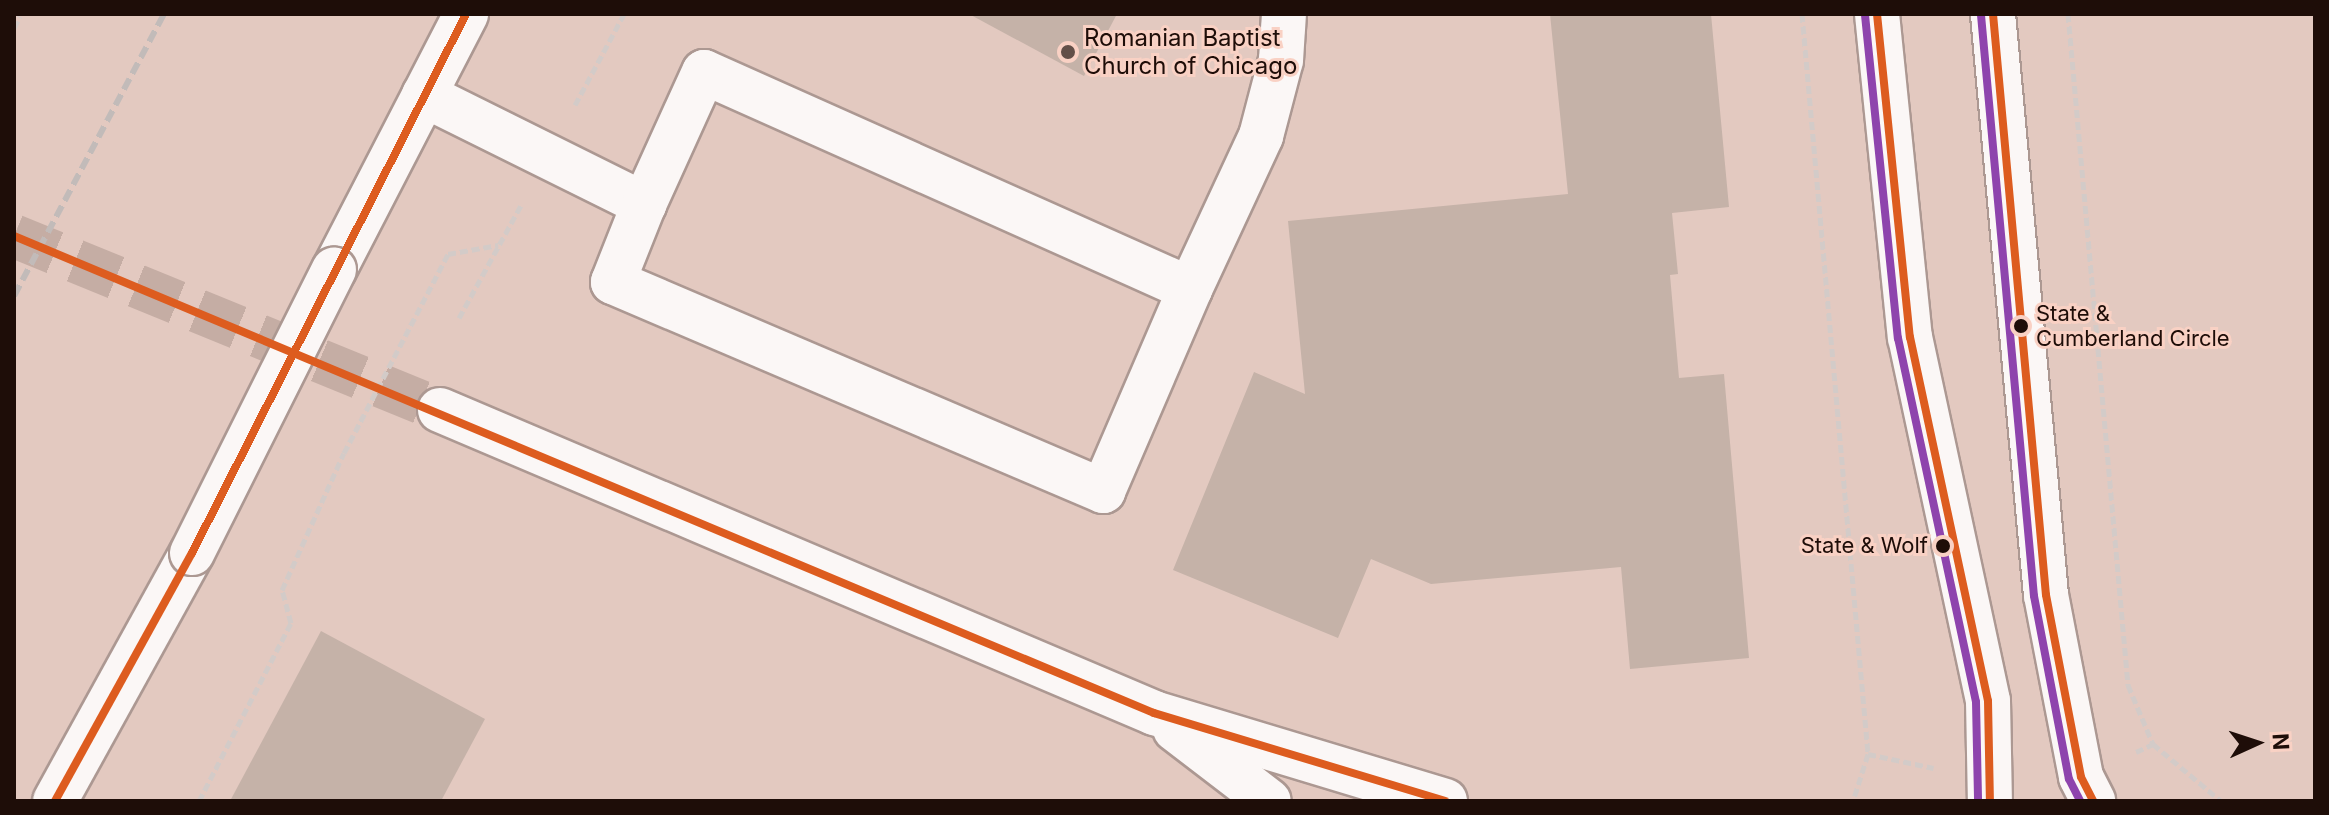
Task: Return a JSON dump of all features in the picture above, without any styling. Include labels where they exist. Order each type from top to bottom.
[{"type":"main road","points":[[55,801],[192,553],[466,14]]},
{"type":"main road","points":[[1190,289],[704,72],[644,204],[613,282],[1103,491],[1190,289],[1261,136],[1281,60],[1284,14]]},
{"type":"main road","points":[[1877,14],[1910,337],[1988,701],[1990,801]]},
{"type":"main road","points":[[1993,14],[2046,595],[2081,777],[2093,801]]},
{"type":"main road","points":[[424,95],[644,204]]},
{"type":"main road","points":[[440,410],[1154,713],[1445,801]]},
{"type":"main road","points":[[1154,713],[1269,801]]},
{"type":"path","points":[[1802,14],[1868,754],[1853,801]]},
{"type":"path","points":[[2068,14],[2128,685],[2153,744],[2221,801]]},
{"type":"path","points":[[14,28],[20,16]]},
{"type":"path","points":[[199,801],[291,623],[282,590],[344,453],[448,254],[499,245],[459,318]]},
{"type":"building","name":"Romanian Baptist Church of Chicago","points":[[969,14],[1117,14],[1084,76]]},
{"type":"building","points":[[1550,14],[1711,14],[1729,207],[1672,213],[1678,274],[1670,275],[1679,378],[1724,374],[1749,658],[1630,669],[1621,567],[1431,584],[1371,559],[1338,638],[1173,570],[1254,372],[1305,394],[1288,221],[1568,194]]},
{"type":"building","points":[[321,631],[485,719],[441,801],[230,801]]},
{"type":"tunnel","points":[[14,236],[440,410]]},
{"type":"railway","points":[[14,296],[164,14]]},
{"type":"transit line","points":[[55,801],[192,553],[466,14]]},
{"type":"transit line","points":[[1877,14],[1910,337],[1988,701],[1990,801]]},
{"type":"transit line","points":[[1993,14],[2046,595],[2081,777],[2093,801]]},
{"type":"transit line","points":[[1865,15],[1898,338],[1976,702],[1978,801]]},
{"type":"transit line","points":[[1981,15],[2034,596],[2069,779],[2080,801]]},
{"type":"transit line","points":[[14,236],[1154,713],[1445,801]]},
{"type":"place","name":"Romanian Baptist Church of Chicago","points":[[1068,52]]},
{"type":"place","name":"State & Cumberland Circle","points":[[2021,326]]},
{"type":"place","name":"State & Wolf","points":[[1943,546]]}]
